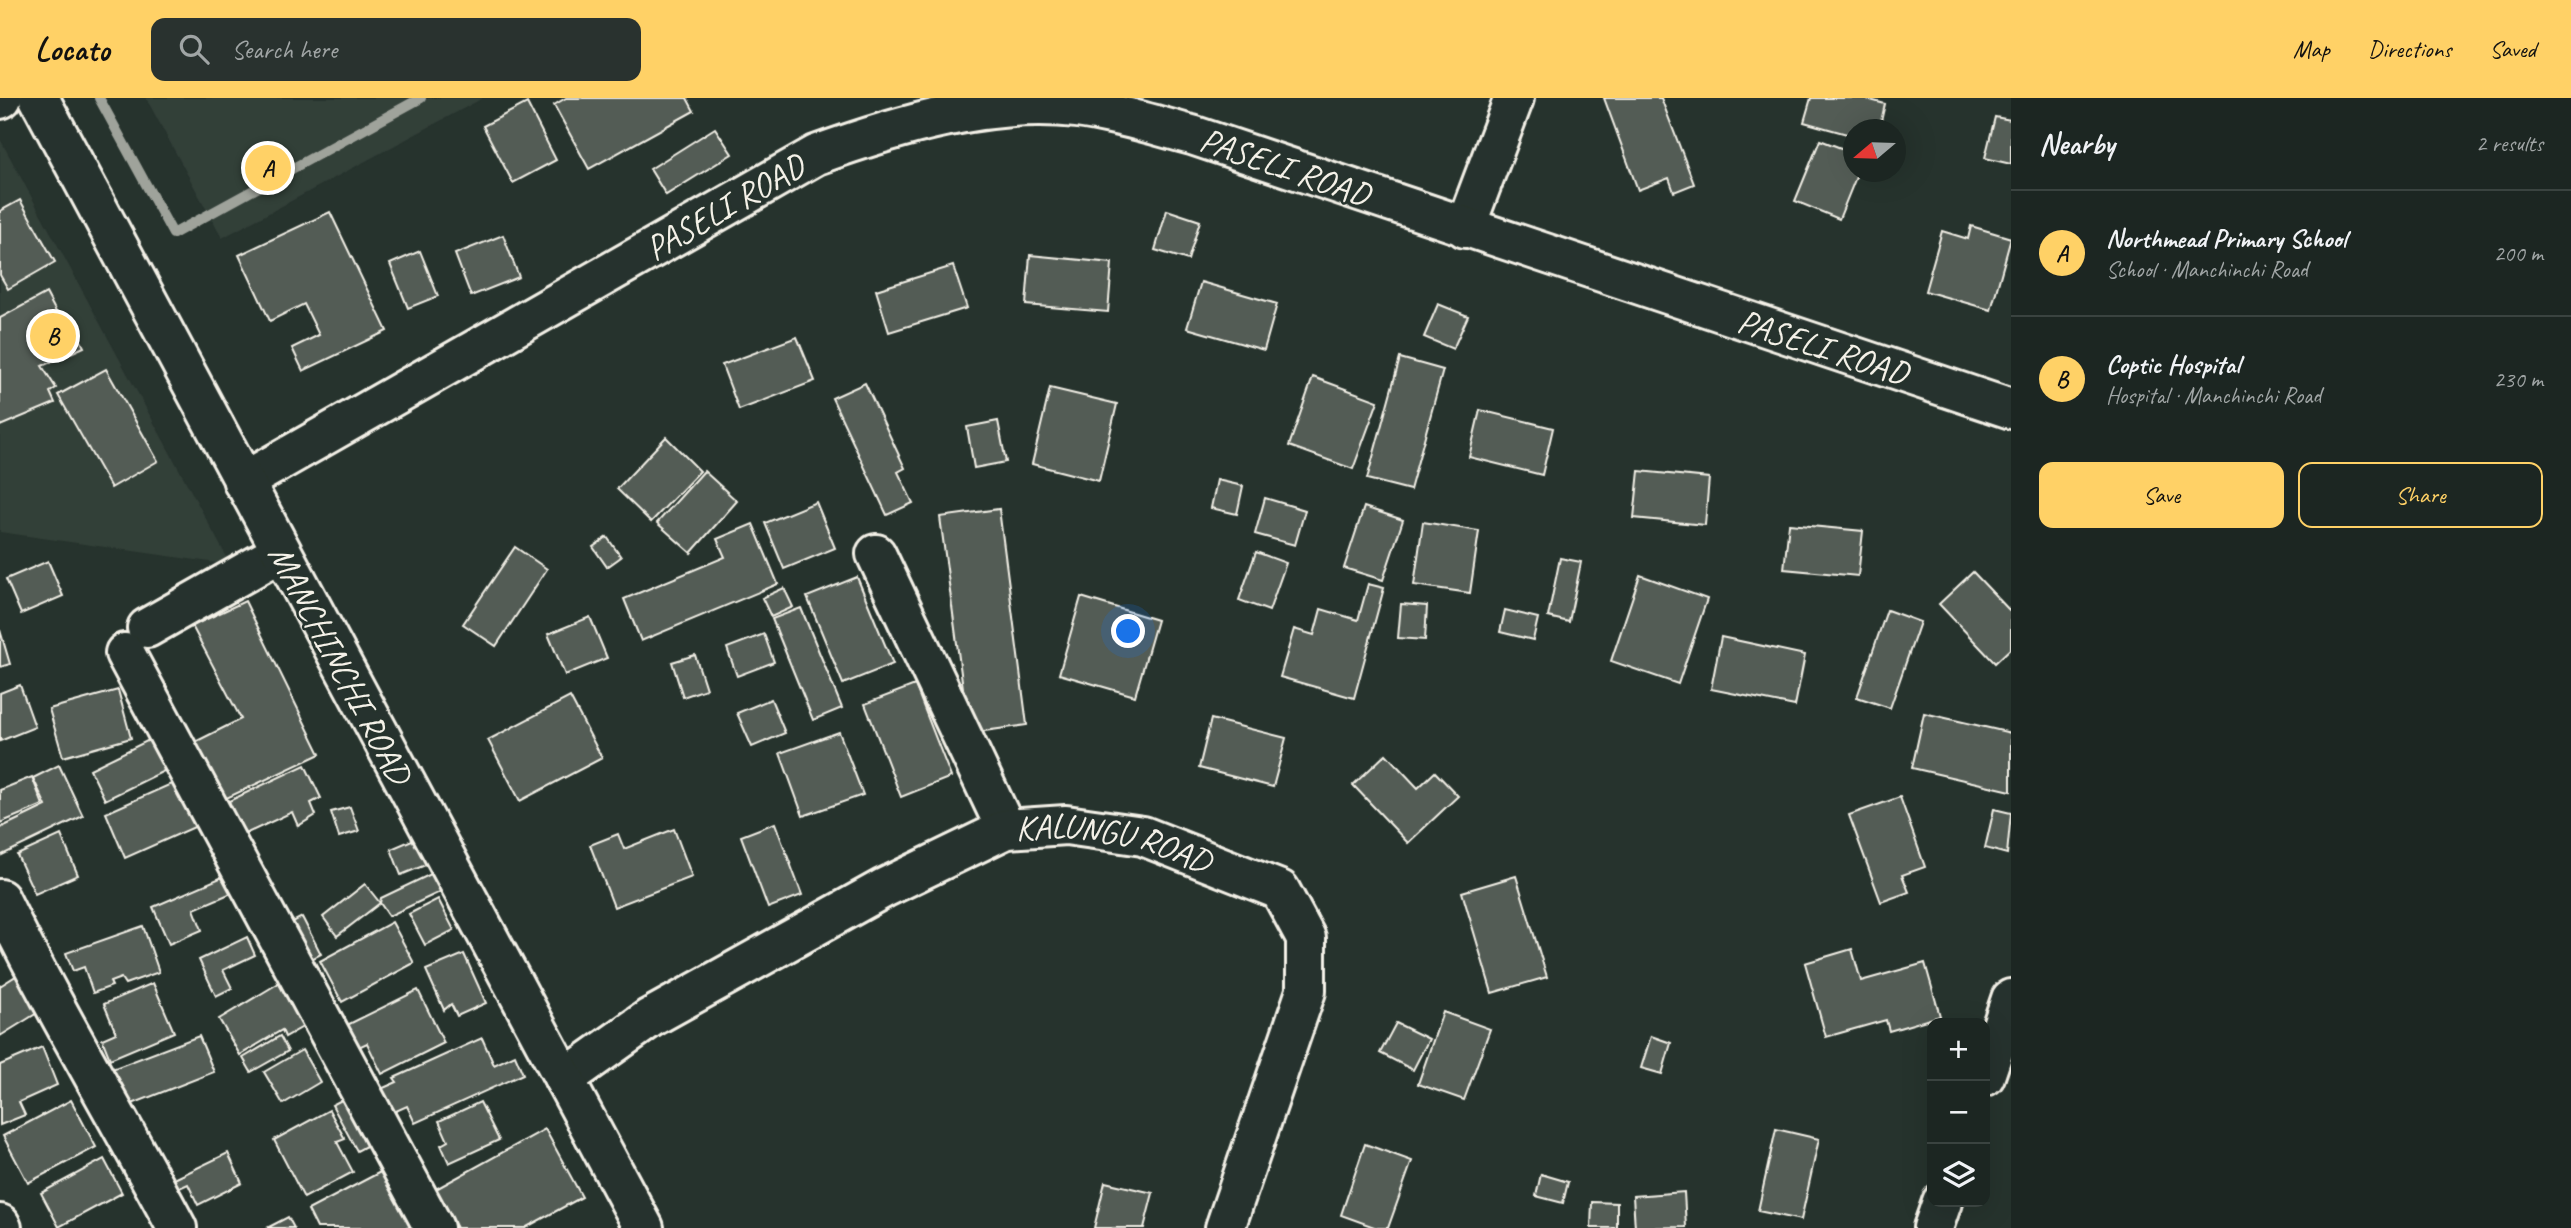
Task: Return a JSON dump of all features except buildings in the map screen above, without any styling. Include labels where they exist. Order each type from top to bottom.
[{"type":"street","name":"MANCHINCHI ROAD","points":[[39,98],[644,1228]]},
{"type":"street","points":[[1465,228],[1514,98]]},
{"type":"street","name":"PASELI ROAD","points":[[243,482],[816,155],[913,123],[1025,106],[1077,108],[1192,135],[2011,409]]},
{"type":"street","points":[[281,552],[136,641],[434,1228]]},
{"type":"street","points":[[876,554],[1006,829]]},
{"type":"street","name":"KALUNGU ROAD","points":[[564,1079],[650,1018],[884,888],[1006,829],[1066,825],[1143,836],[1279,890],[1306,937],[1306,991],[1225,1228]]},
{"type":"street","points":[[0,899],[28,957],[108,1097],[177,1228]]},
{"type":"street","points":[[1990,1061],[2011,999]]},
{"type":"street","points":[[1933,1228],[1940,1207]]},
{"type":"shaded area","points":[[146,98],[483,98],[222,238]]},
{"type":"shaded area","points":[[0,139],[231,565],[0,532]]},
{"type":"waterway","points":[[99,98],[173,234],[421,98]]},
{"type":"place","name":"Northmead Primary School","points":[[268,168]]},
{"type":"place","name":"Coptic Hospital","points":[[53,336]]}]
